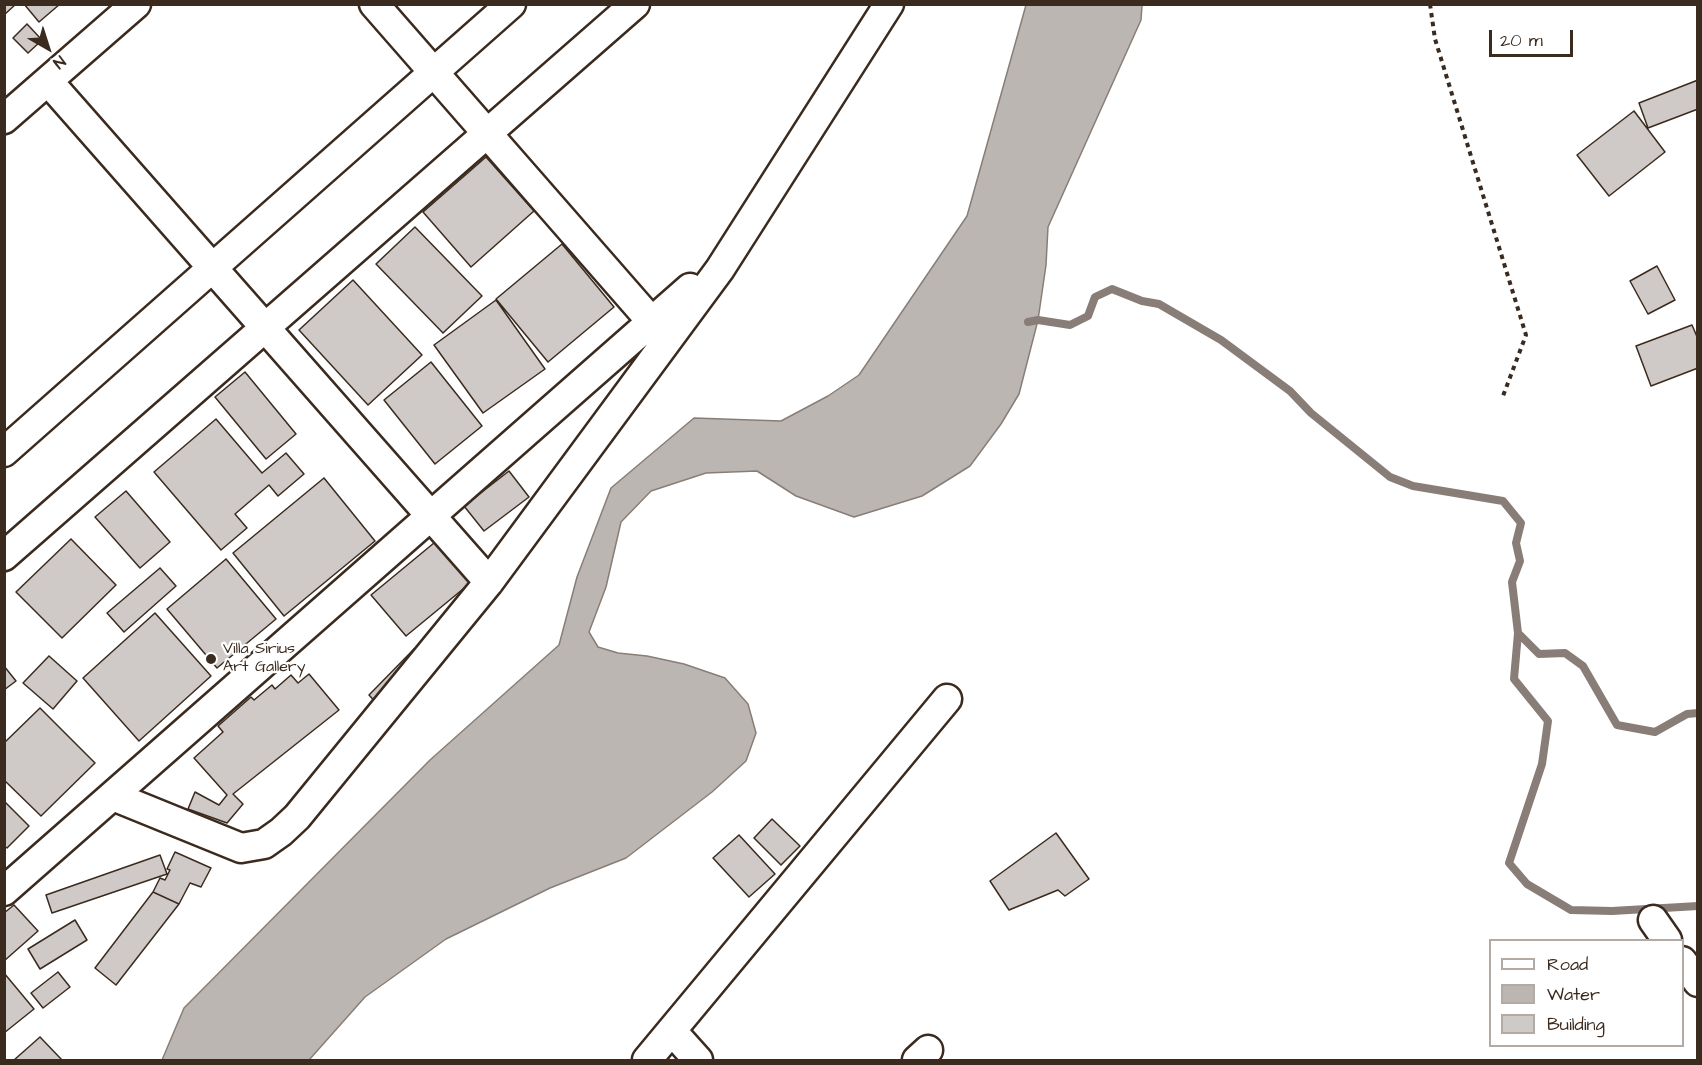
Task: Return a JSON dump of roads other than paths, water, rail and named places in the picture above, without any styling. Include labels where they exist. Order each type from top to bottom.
[{"type":"street","points":[[4,119],[136,4]]},
{"type":"street","points":[[374,4],[652,322]]},
{"type":"street","points":[[4,452],[511,4]]},
{"type":"street","points":[[4,556],[635,4]]},
{"type":"street","points":[[113,796],[241,849],[264,844],[297,817],[489,582],[730,253],[889,4]]},
{"type":"street","points":[[48,81],[489,582]]},
{"type":"street","points":[[4,891],[730,253]]},
{"type":"street","points":[[647,1060],[947,699]]},
{"type":"street","points":[[1684,962],[1698,982]]},
{"type":"street","points":[[672,1031],[698,1060]]},
{"type":"water","points":[[1026,5],[1142,5],[1141,20],[1048,227],[1046,265],[1038,320],[1019,394],[1001,424],[970,466],[922,496],[854,517],[796,496],[757,471],[706,473],[651,491],[621,522],[606,587],[589,632],[598,647],[618,653],[647,656],[684,664],[725,678],[748,704],[756,733],[746,761],[712,792],[626,858],[550,888],[446,939],[365,997],[309,1060],[162,1060],[184,1008],[430,760],[559,645],[577,577],[611,488],[694,418],[781,421],[828,396],[859,375],[967,216]]},
{"type":"waterway","points":[[1028,322],[1038,320],[1070,325],[1088,316],[1095,297],[1112,289],[1142,301],[1159,304],[1221,340],[1290,391],[1311,413],[1390,477],[1413,486],[1503,501],[1521,523],[1516,543],[1520,561],[1512,582],[1518,633],[1539,654],[1565,653],[1583,666],[1617,725],[1655,732],[1687,714],[1698,713]]},
{"type":"waterway","points":[[1518,633],[1514,679],[1548,721],[1542,764],[1509,863],[1527,884],[1571,910],[1612,911],[1698,906]]},
{"type":"place","name":"Villa Sirius Art Gallery","points":[[211,659]]}]
